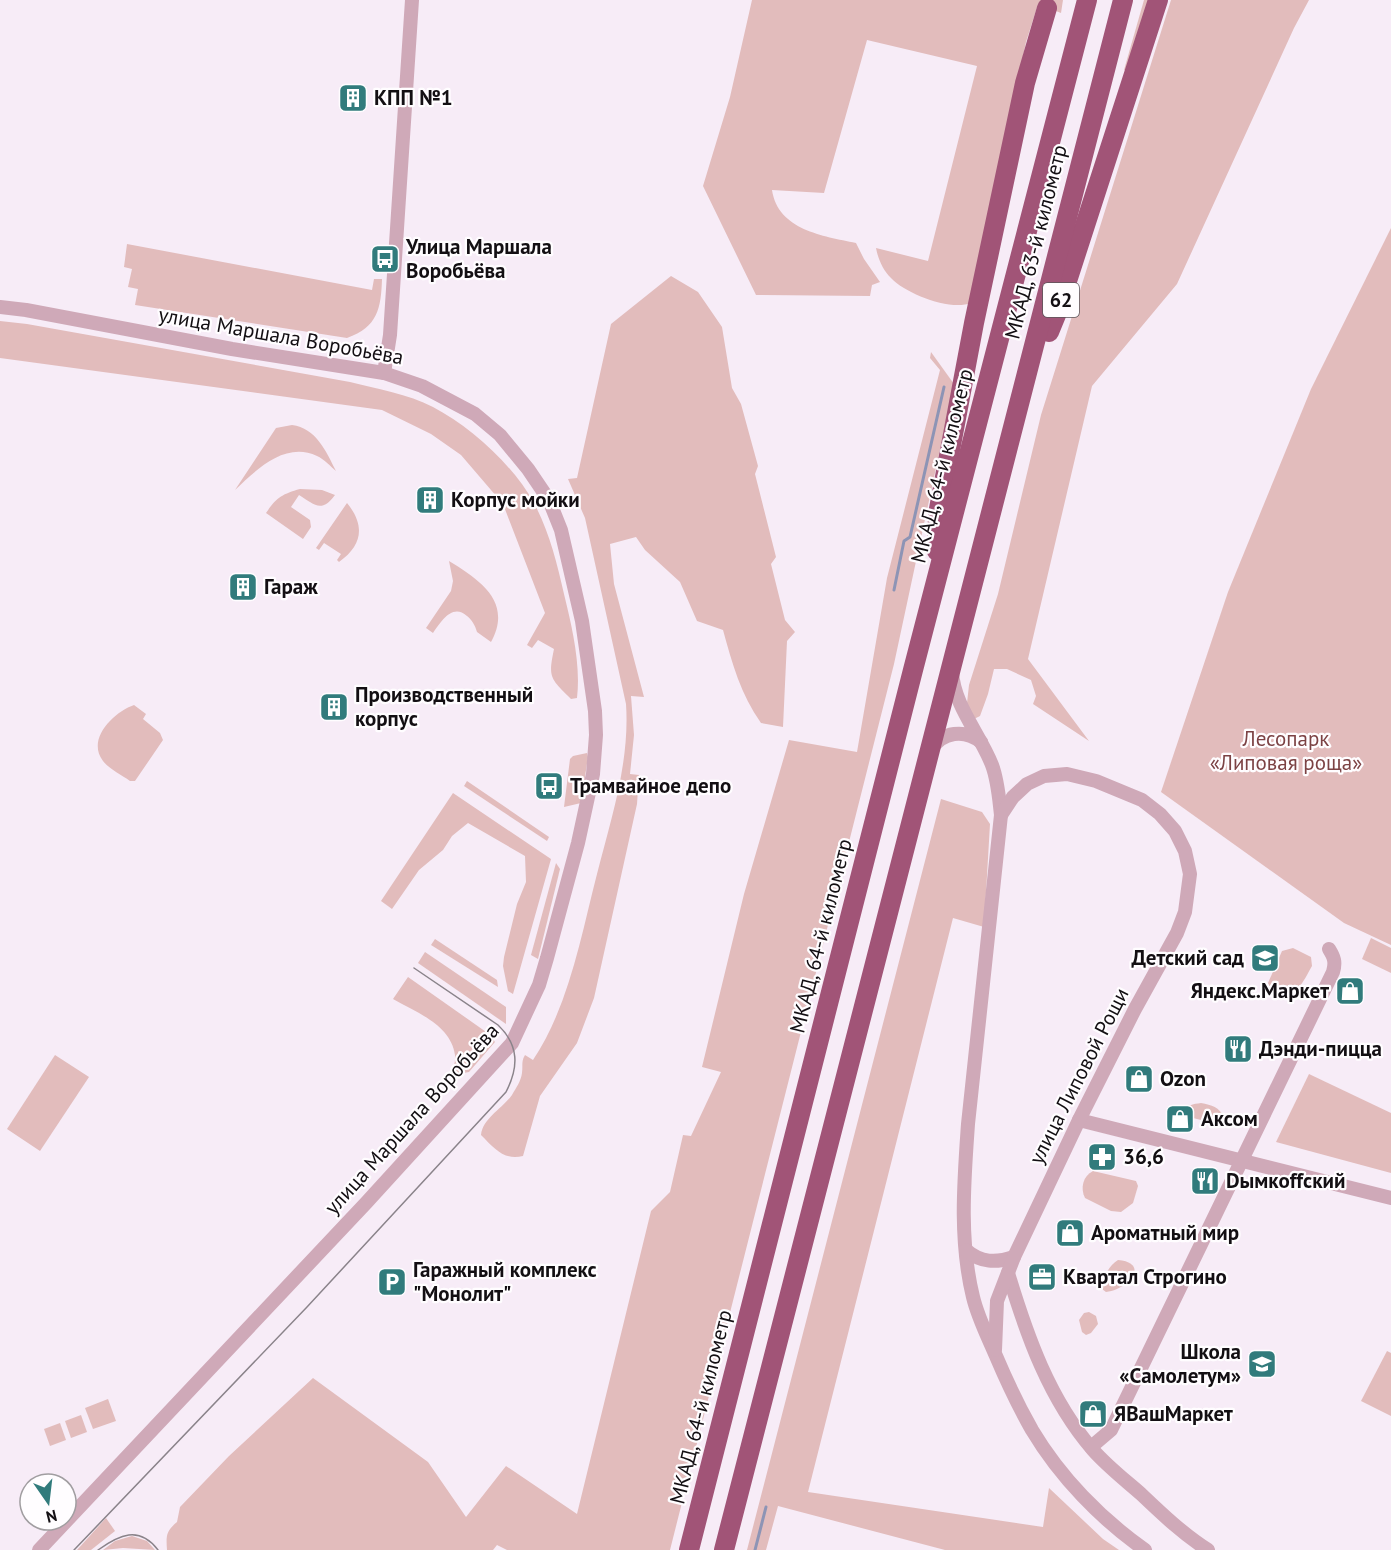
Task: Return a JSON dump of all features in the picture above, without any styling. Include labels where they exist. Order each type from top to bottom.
[{"type":"highway","name":"МКАД, 63-й километр","points":[[1000,335],[1087,0]]},
{"type":"highway","name":"МКАД, 63-й километр","points":[[952,664],[1123,0]]},
{"type":"highway","name":"62","points":[[1023,389],[1056,315],[1158,0]]},
{"type":"highway","points":[[935,590],[938,514],[974,323],[1025,83],[1047,8]]},
{"type":"highway","name":"МКАД, 64-й километр","points":[[689,1550],[1000,335]]},
{"type":"highway","points":[[724,1550],[952,664]]},
{"type":"street","points":[[384,373],[390,335],[412,0]]},
{"type":"street","name":"улица Маршала Воробьёва","points":[[0,307],[232,349],[384,373],[422,386],[462,405],[500,435],[528,469],[549,500],[564,539],[585,640],[596,735],[593,774],[578,843],[548,958],[539,985],[512,1043],[358,1211],[39,1550]]},
{"type":"street","points":[[952,664],[957,695],[993,766],[1001,815],[968,1124],[964,1197],[966,1250],[973,1296],[981,1325],[1012,1393],[1033,1432],[1056,1465],[1090,1503],[1145,1550]]},
{"type":"street","points":[[929,755],[938,741],[955,734],[965,733],[981,742]]},
{"type":"street","name":"улица Липовой Рощи","points":[[994,1352],[997,1301],[1014,1257],[1079,1120],[1135,1009],[1177,933],[1185,912],[1190,874],[1185,851],[1175,831],[1160,814],[1142,800],[1096,781],[1066,774],[1044,776],[1027,784],[1016,794],[1001,815]]},
{"type":"street","points":[[998,788],[1009,794],[1016,794]]},
{"type":"street","points":[[1091,1447],[1111,1431],[1333,972],[1334,957],[1329,949]]},
{"type":"street","points":[[1079,1120],[1391,1198]]},
{"type":"street","points":[[966,1250],[983,1260],[993,1261],[1014,1257]]},
{"type":"street","points":[[1008,1273],[1040,1366],[1057,1399],[1091,1447],[1185,1535],[1208,1550]]},
{"type":"green space","points":[[752,0],[1063,0],[1061,13],[1038,4],[1026,42],[971,303],[952,305],[940,303],[907,290],[891,278],[876,248],[928,261],[977,66],[867,40],[824,193],[772,190],[783,214],[793,223],[817,234],[856,243],[880,282],[872,285],[870,296],[756,295],[703,186],[730,97]]},
{"type":"green space","points":[[1144,0],[1150,0],[1127,71],[1124,70]]},
{"type":"green space","points":[[1171,0],[1309,0],[1294,28],[1177,284],[1092,386],[1028,659],[1089,741],[1033,704],[1036,696],[1031,680],[1007,669],[994,669],[980,716],[974,719],[967,703],[969,685],[998,594],[1041,415]]},
{"type":"green space","name":"Лесопарк «Липовая роща»","points":[[1391,228],[1391,945],[1344,923],[1161,792],[1228,592],[1311,389]]},
{"type":"green space","points":[[127,244],[372,290],[374,279],[382,279],[379,308],[365,328],[347,338],[135,305],[138,289],[128,287],[132,269],[124,267]]},
{"type":"green space","points":[[671,276],[698,292],[722,327],[732,388],[741,404],[758,466],[755,474],[776,557],[771,564],[785,620],[795,632],[787,641],[783,727],[761,723],[743,690],[723,630],[697,621],[680,582],[645,550],[636,537],[610,544],[614,584],[644,697],[631,696],[634,735],[630,774],[639,775],[637,804],[594,998],[577,1043],[540,1096],[523,1156],[510,1157],[500,1152],[481,1135],[482,1129],[512,1095],[521,1079],[525,1055],[533,1060],[556,1017],[565,994],[613,811],[625,747],[626,704],[585,518],[568,479],[577,478],[611,324]]},
{"type":"green space","points":[[0,321],[350,382],[413,399],[447,415],[476,436],[503,461],[534,503],[555,559],[573,632],[578,672],[577,698],[571,699],[552,677],[554,649],[538,640],[532,648],[527,645],[545,613],[503,504],[461,455],[431,434],[382,410],[0,358]]},
{"type":"green space","points":[[931,352],[954,384],[894,664],[670,1550],[507,1550],[497,1545],[493,1550],[167,1550],[168,1534],[177,1522],[180,1507],[229,1456],[313,1378],[428,1462],[466,1517],[506,1466],[577,1514],[651,1211],[670,1192],[683,1135],[691,1136],[721,1072],[702,1067],[744,894],[789,740],[857,752],[887,578],[940,370],[930,358]]},
{"type":"green space","points":[[292,425],[314,436],[324,448],[336,471],[317,456],[305,452],[294,452],[262,466],[235,490],[276,428]]},
{"type":"green space","points":[[300,489],[322,490],[335,495],[326,504],[317,506],[299,495],[291,507],[310,520],[311,527],[303,539],[266,513],[280,497]]},
{"type":"green space","points":[[347,503],[357,519],[359,534],[353,549],[339,562],[337,560],[341,554],[324,543],[319,550],[316,548]]},
{"type":"green space","points":[[449,561],[482,584],[496,604],[497,628],[491,642],[477,632],[472,621],[462,613],[456,612],[447,616],[433,633],[426,628],[451,591],[453,581]]},
{"type":"green space","points":[[134,705],[146,714],[143,719],[160,733],[163,740],[135,781],[130,781],[103,761],[98,744],[100,735],[111,720]]},
{"type":"green space","points":[[587,753],[581,803],[564,807],[570,759],[573,756]]},
{"type":"green space","points":[[467,781],[549,837],[547,841],[464,786]]},
{"type":"green space","points":[[453,793],[551,859],[513,994],[508,991],[503,966],[517,904],[526,882],[525,856],[468,823],[452,836],[443,850],[419,870],[392,909],[381,901]]},
{"type":"green space","points":[[941,799],[982,812],[990,824],[984,927],[953,918],[808,1492],[1043,1527],[1049,1488],[1103,1539],[1119,1550],[945,1550],[778,1506],[766,1550],[747,1550]]},
{"type":"green space","points":[[556,863],[560,869],[538,959],[531,955]]},
{"type":"green space","points":[[1371,938],[1391,948],[1391,973],[1362,959]]},
{"type":"green space","points":[[435,939],[497,980],[498,987],[431,945]]},
{"type":"green space","points":[[1293,948],[1311,957],[1312,966],[1297,989],[1288,995],[1282,995],[1273,991],[1268,983],[1282,951]]},
{"type":"green space","points":[[425,952],[506,1007],[506,1024],[418,963]]},
{"type":"green space","points":[[408,977],[489,1034],[495,1042],[469,1072],[452,1075],[455,1055],[447,1035],[422,1015],[393,999]]},
{"type":"green space","points":[[55,1055],[89,1077],[40,1151],[7,1129]]},
{"type":"green space","points":[[1309,1074],[1391,1113],[1391,1173],[1276,1142]]},
{"type":"green space","points":[[1201,1103],[1220,1111],[1224,1117],[1221,1125],[1185,1116],[1184,1110],[1193,1104]]},
{"type":"green space","points":[[1093,1171],[1136,1181],[1138,1186],[1133,1203],[1121,1212],[1111,1211],[1085,1198],[1083,1183]]},
{"type":"green space","points":[[1118,1260],[1128,1262],[1135,1271],[1122,1287],[1106,1292],[1102,1289],[1105,1277]]},
{"type":"green space","points":[[1089,1312],[1096,1316],[1098,1324],[1091,1333],[1086,1335],[1082,1332],[1079,1320],[1084,1313]]},
{"type":"green space","points":[[1387,1351],[1391,1353],[1391,1416],[1361,1401]]},
{"type":"green space","points":[[108,1399],[116,1421],[93,1429],[85,1408]]},
{"type":"green space","points":[[81,1415],[87,1432],[71,1438],[65,1421]]},
{"type":"green space","points":[[60,1423],[66,1440],[50,1446],[44,1429]]},
{"type":"green space","points":[[106,1518],[115,1531],[91,1550],[77,1550]]},
{"type":"green space","points":[[132,1536],[147,1541],[155,1550],[123,1548],[103,1550],[115,1541]]},
{"type":"waterway","points":[[894,590],[904,541],[910,537],[944,387]]},
{"type":"waterway","points":[[755,1550],[766,1507]]},
{"type":"tram line","points":[[74,1550],[307,1307],[506,1092],[513,1074],[515,1057],[510,1040],[505,1033],[498,1025],[414,968]]},
{"type":"tram line","points":[[98,1550],[114,1540],[129,1535],[144,1537],[158,1550]]},
{"type":"place","name":"КПП №1","points":[[353,98]]},
{"type":"place","name":"Улица Маршала Воробьёва","points":[[385,259]]},
{"type":"place","name":"Корпус мойки","points":[[430,500]]},
{"type":"place","name":"Гараж","points":[[243,587]]},
{"type":"place","name":"Производственный корпус","points":[[334,707]]},
{"type":"place","name":"Трамвайное депо","points":[[549,786]]},
{"type":"place","name":"Детский сад","points":[[1265,958]]},
{"type":"place","name":"Яндекс.Маркет","points":[[1350,991]]},
{"type":"place","name":"Дэнди-пицца","points":[[1238,1049]]},
{"type":"place","name":"Ozon","points":[[1139,1079]]},
{"type":"place","name":"Аксом","points":[[1180,1119]]},
{"type":"place","name":"36,6","points":[[1102,1157]]},
{"type":"place","name":"Dымкoffский","points":[[1205,1181]]},
{"type":"place","name":"Ароматный мир","points":[[1070,1233]]},
{"type":"place","name":"Квартал Строгино","points":[[1042,1277]]},
{"type":"place","name":"Гаражный комплекс \"Монолит\"","points":[[392,1282]]},
{"type":"place","name":"Школа «Самолетум»","points":[[1262,1364]]},
{"type":"place","name":"ЯВашМаркет","points":[[1093,1414]]}]
